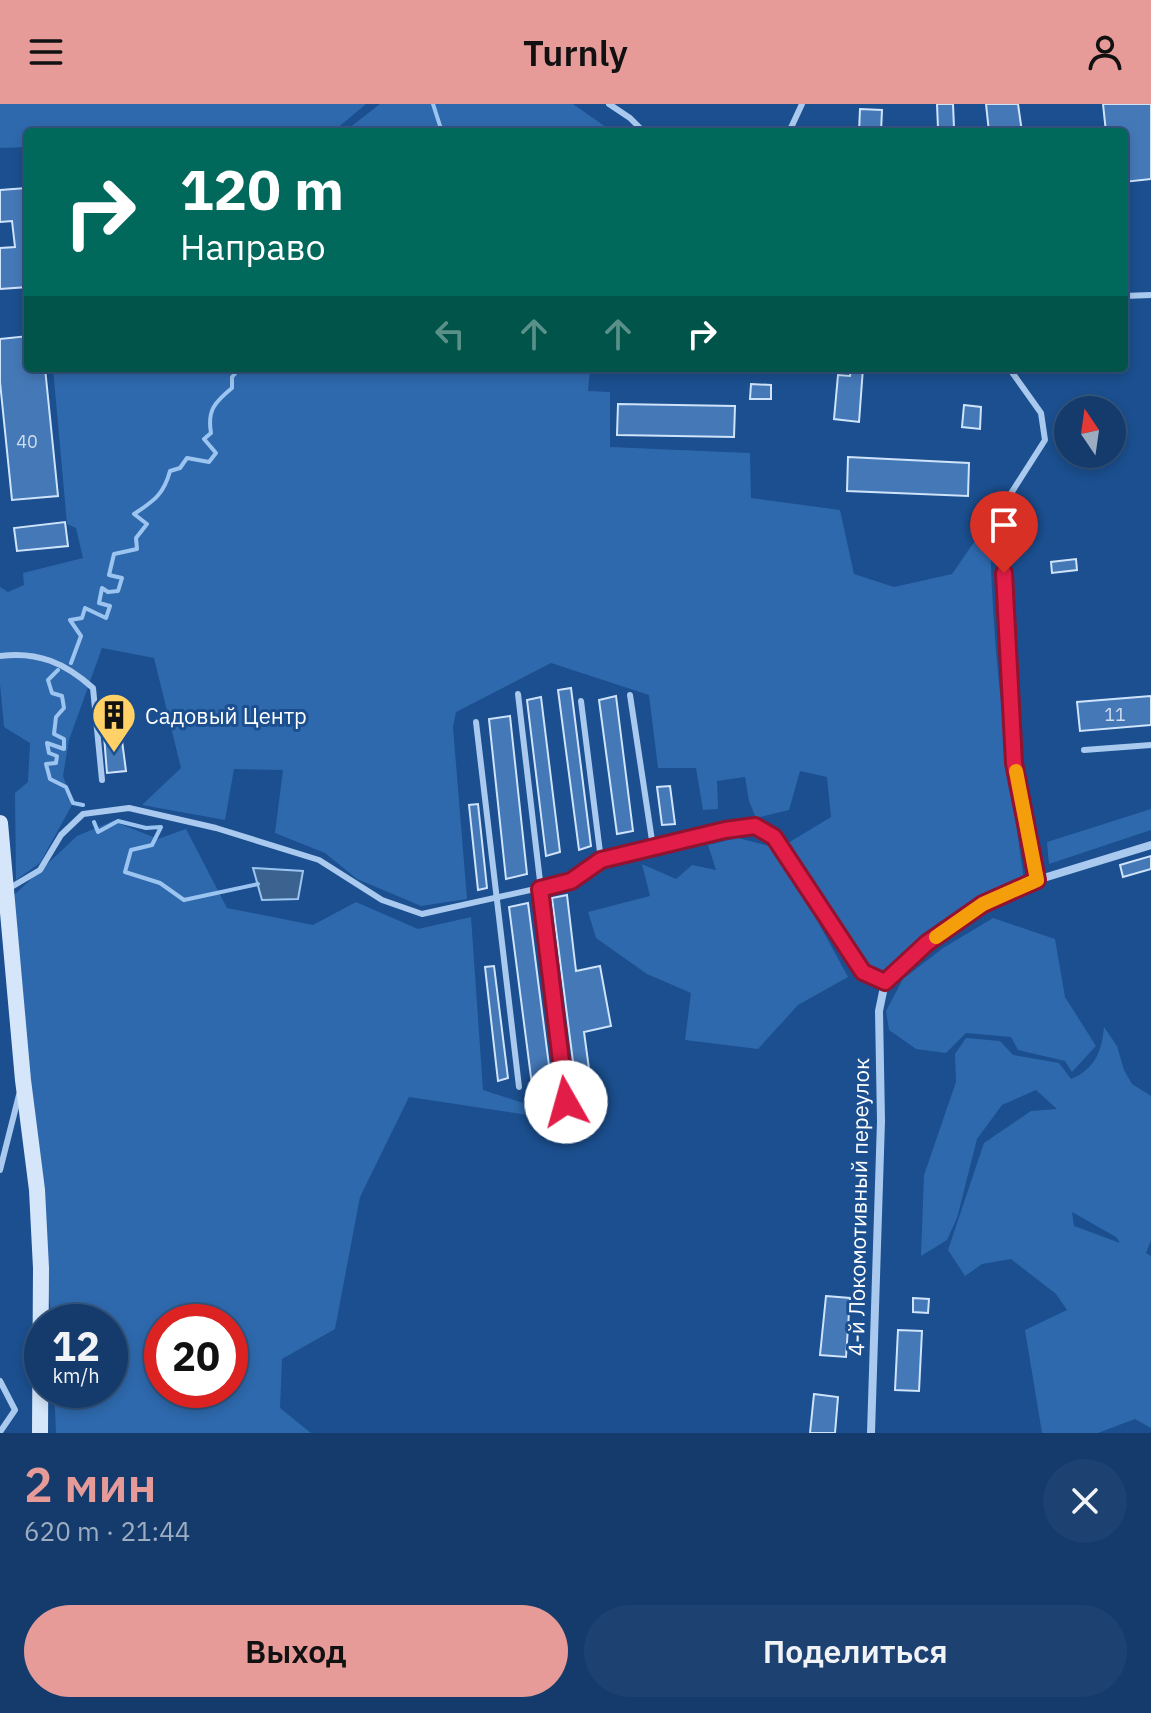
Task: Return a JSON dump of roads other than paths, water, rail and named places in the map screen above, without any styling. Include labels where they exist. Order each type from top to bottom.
[{"type":"street","points":[[0,823],[23,1080],[37,1190],[41,1268],[40,1433]]},
{"type":"street","points":[[885,982],[927,943],[983,904],[1037,880],[1151,845]]},
{"type":"street","name":"4-й Локомотивный переулок","points":[[871,1433],[881,1121],[879,1011],[885,982]]},
{"type":"lane","points":[[609,104],[640,128]]},
{"type":"lane","points":[[791,128],[802,104]]},
{"type":"lane","points":[[1128,296],[1151,295]]},
{"type":"lane","points":[[1012,372],[1041,413],[1045,440],[1001,509],[1014,763],[1037,880]]},
{"type":"lane","points":[[0,656],[33,654],[53,660],[93,688],[102,780]]},
{"type":"lane","points":[[518,694],[566,1102]]},
{"type":"lane","points":[[630,695],[653,847]]},
{"type":"lane","points":[[581,701],[601,860]]},
{"type":"lane","points":[[476,722],[519,1087]]},
{"type":"lane","points":[[1084,750],[1151,745]]},
{"type":"lane","points":[[5,890],[40,870],[61,835],[83,814],[129,808],[216,828],[319,860],[382,900],[422,914],[571,881],[601,860],[725,830],[755,826],[774,837],[863,972],[885,982]]},
{"type":"lane","points":[[0,1170],[23,1080]]},
{"type":"lane","points":[[0,1381],[15,1410],[0,1432]]},
{"type":"waterway","points":[[433,104],[441,128]]},
{"type":"waterway","points":[[71,663],[81,636],[70,620],[82,618],[85,608],[106,618],[110,606],[99,603],[102,588],[108,592],[118,591],[122,578],[109,575],[114,554],[137,549],[136,538],[147,524],[134,514],[157,496],[165,486],[170,471],[180,468],[187,458],[209,462],[216,453],[204,439],[211,433],[211,412],[232,388],[232,377],[236,372]]},
{"type":"waterway","points":[[58,670],[48,680],[52,693],[62,696],[64,708],[56,717],[54,734],[64,739],[64,749],[47,743],[49,753],[57,756],[56,763],[46,764],[50,779],[66,787],[73,803],[83,805]]},
{"type":"waterway","points":[[94,822],[98,832],[118,821],[146,828],[161,827],[152,845],[131,850],[125,872],[160,883],[184,900],[258,884]]},
{"type":"place","name":"Садовый Центр","points":[[114,754]]}]
